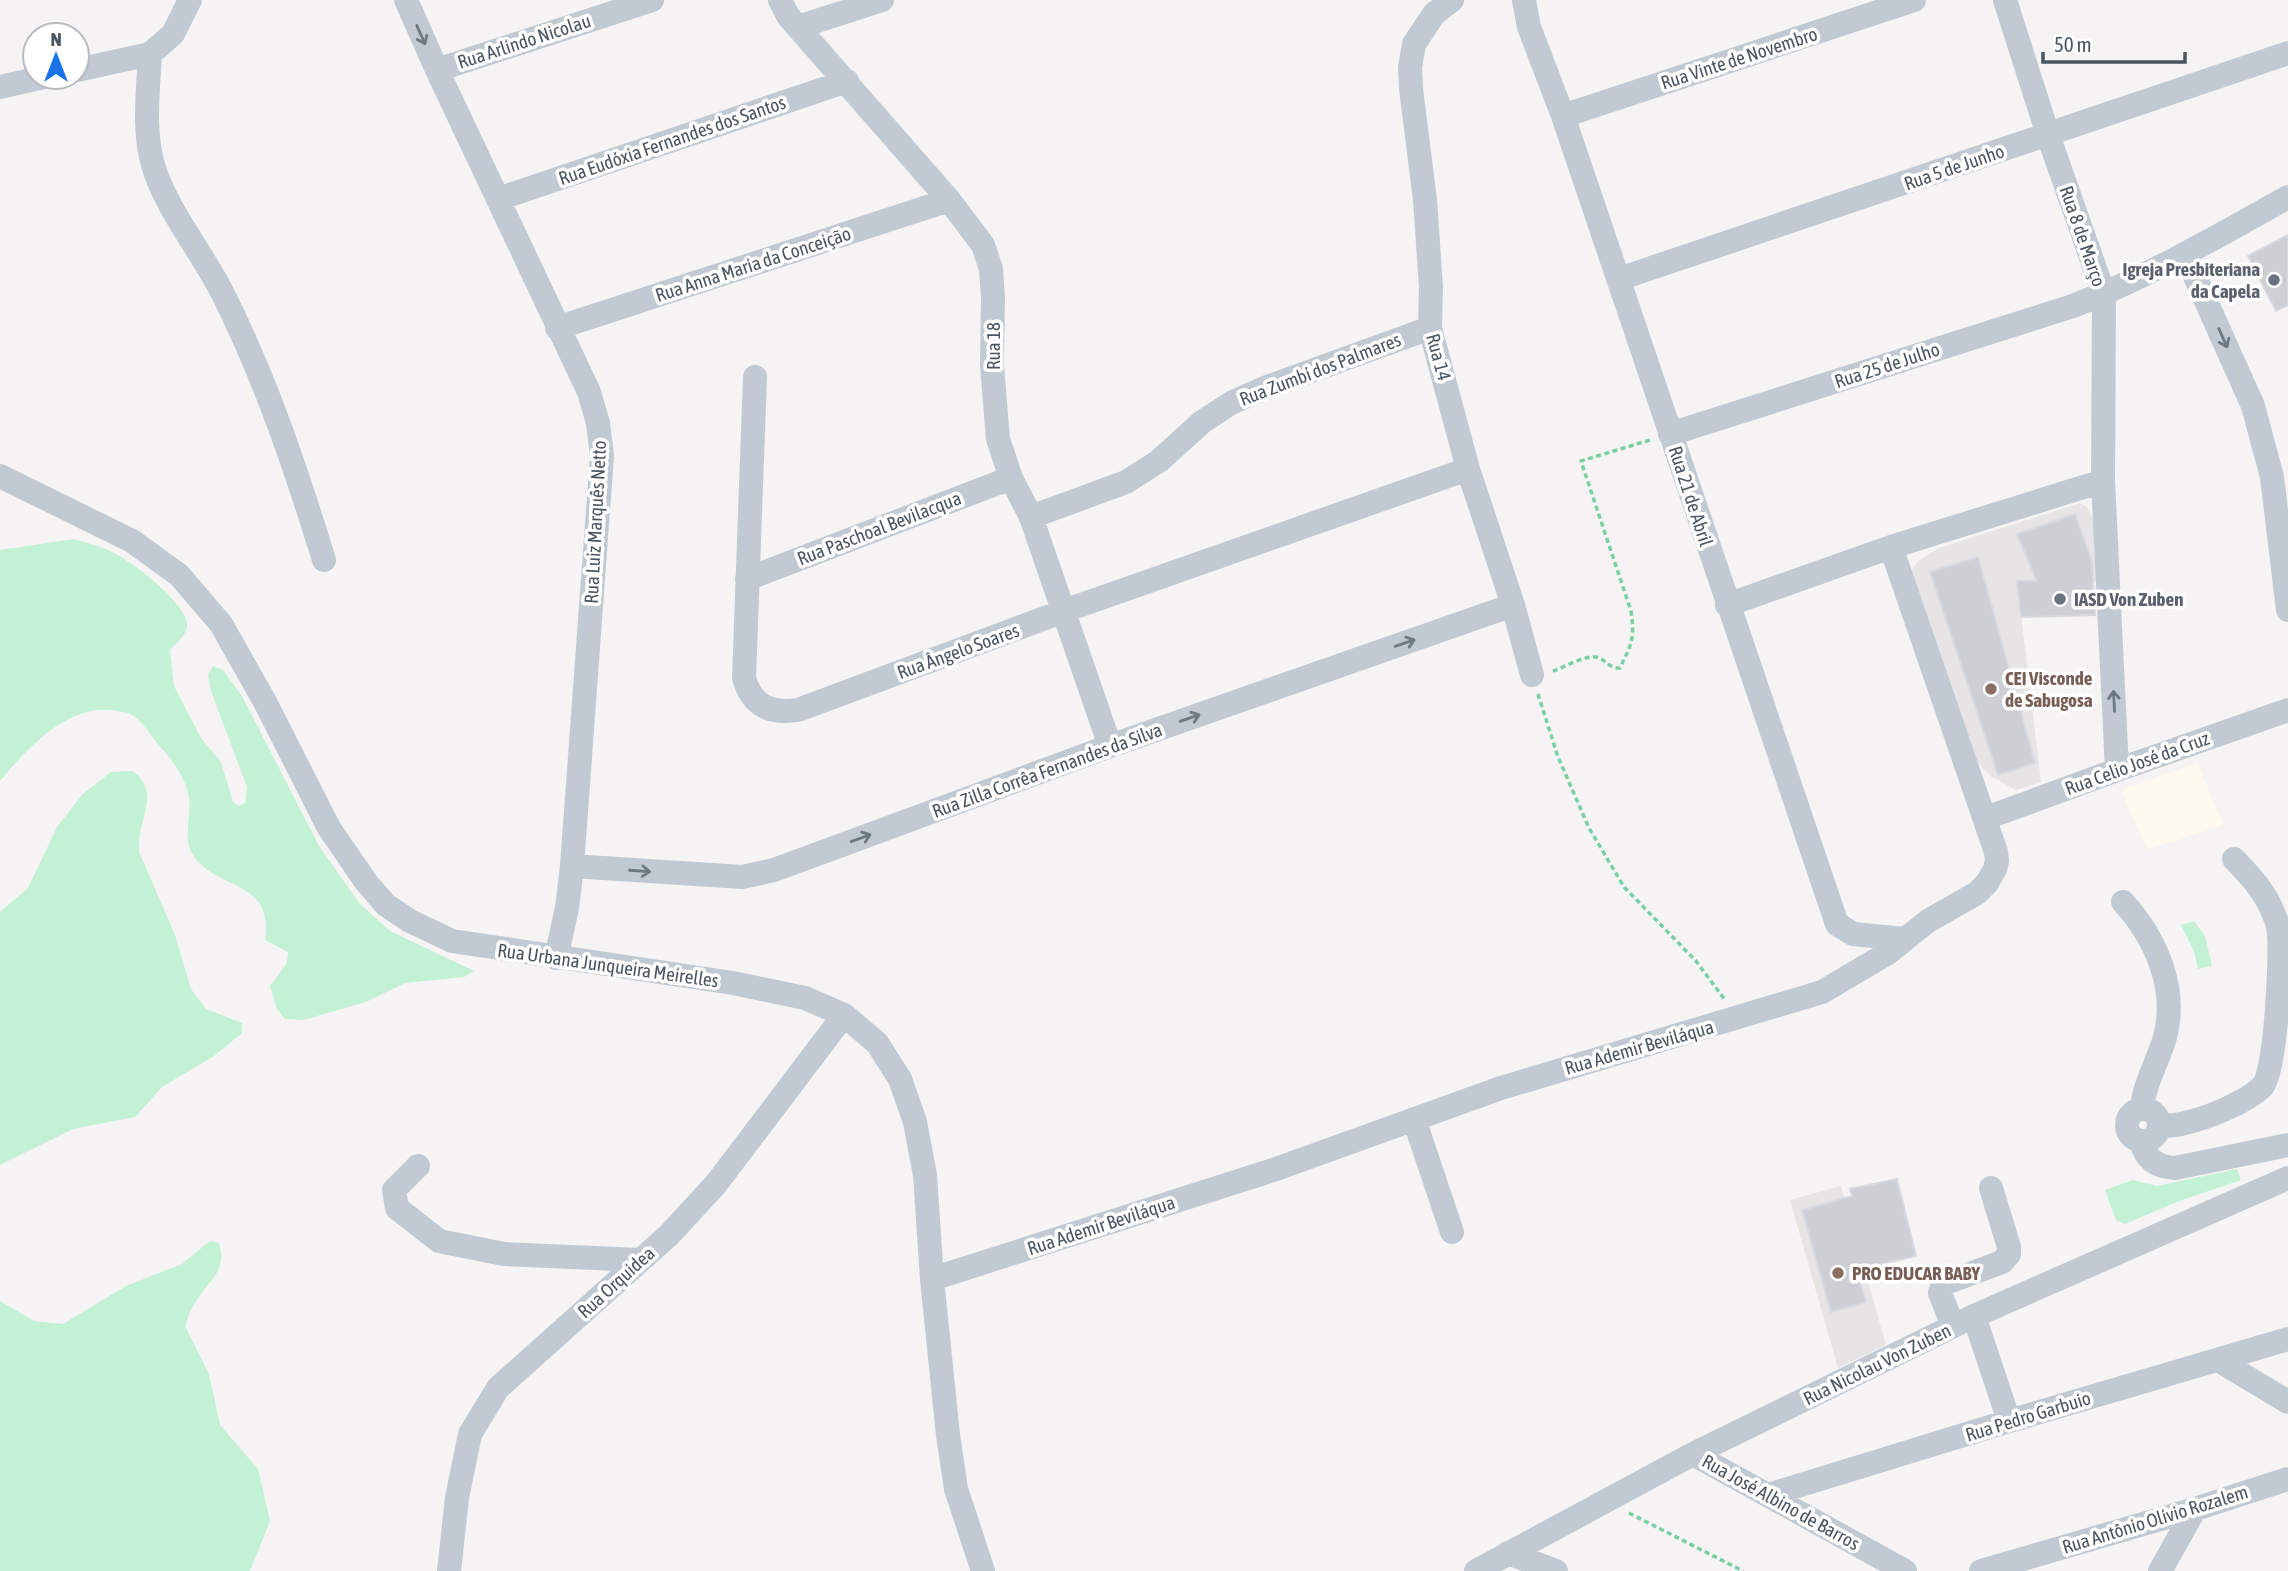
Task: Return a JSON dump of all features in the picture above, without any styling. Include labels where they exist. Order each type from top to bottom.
[{"type":"street","points":[[91,67],[150,54],[173,34],[190,0]]},
{"type":"street","name":"Rua Luiz Marquês Netto","points":[[406,0],[557,328],[589,391],[598,423],[602,456],[572,866],[567,908],[556,958]]},
{"type":"street","name":"Rua Arlindo Nicolau","points":[[437,70],[627,4],[652,0]]},
{"type":"street","name":"Rua 18","points":[[780,0],[788,16],[949,200],[983,245],[991,269],[994,406],[998,439],[1011,478],[1031,517],[1110,746]]},
{"type":"street","points":[[798,27],[882,0]]},
{"type":"street","name":"Rua 14","points":[[1452,0],[1434,14],[1414,44],[1410,67],[1425,200],[1431,287],[1430,328],[1468,470],[1513,605],[1534,681]]},
{"type":"street","name":"Rua 21 de Abril","points":[[1524,0],[1529,27],[1619,279],[1837,924],[1853,934],[1905,939]]},
{"type":"street","name":"Rua Vinte de Novembro","points":[[1563,116],[1914,0]]},
{"type":"street","name":"Rua 8 de Março","points":[[2005,0],[2048,135],[2104,295],[2103,481],[2117,769]]},
{"type":"street","name":"Rua 5 de Junho","points":[[1619,279],[2288,53]]},
{"type":"street","points":[[150,54],[146,134],[154,167],[169,200],[222,292],[265,389],[295,465],[324,560]]},
{"type":"street","name":"Rua Eudóxia Fernandes dos Santos","points":[[498,199],[847,81]]},
{"type":"street","points":[[0,86],[21,82]]},
{"type":"street","name":"Rua 25 de Julho","points":[[1670,434],[2104,295],[2288,197]]},
{"type":"street","name":"Rua Anna Maria da Conceição","points":[[557,328],[949,200]]},
{"type":"street","points":[[2185,254],[2253,406],[2272,477],[2288,610]]},
{"type":"street","name":"Rua Zumbí dos Palmares","points":[[1031,517],[1126,482],[1159,461],[1202,422],[1231,402],[1430,328]]},
{"type":"street","name":"Rua Ângelo Soares","points":[[755,377],[744,678],[747,687],[760,704],[773,711],[798,710],[1064,611],[1468,470]]},
{"type":"street","name":"Rua Urbana Junqueira Meirelles","points":[[0,476],[132,541],[179,575],[221,624],[264,700],[329,828],[366,882],[386,905],[410,921],[452,941],[733,983],[805,998],[844,1015],[877,1043],[900,1079],[915,1122],[925,1175],[932,1279],[956,1489],[983,1571]]},
{"type":"street","name":"Rua Paschoal Bevilacqua","points":[[747,579],[1011,478]]},
{"type":"street","points":[[1727,605],[1891,547],[2103,481]]},
{"type":"street","name":"Rua Ademir Beviláqua","points":[[932,1279],[1276,1168],[1502,1088],[1822,992],[1888,953],[1928,921],[1977,893],[1987,883],[1997,861],[1996,852],[1891,547]]},
{"type":"street","name":"Rua Zilla Corrêa Fernandes da Silva","points":[[572,866],[742,877],[774,870],[1110,746],[1513,605]]},
{"type":"street","name":"Rua Celio José da Cruz","points":[[1986,818],[2286,704]]},
{"type":"street","points":[[2147,1126],[2182,1124],[2224,1109],[2262,1088],[2269,1073],[2277,997],[2279,934],[2267,898],[2234,859]]},
{"type":"street","points":[[2123,902],[2144,927],[2158,952],[2169,1007],[2165,1036],[2146,1086],[2147,1126],[2142,1148],[2157,1164],[2175,1168],[2288,1145]]},
{"type":"street","name":"Rua Orquidea","points":[[449,1571],[457,1498],[470,1434],[498,1388],[669,1235],[716,1184],[844,1015]]},
{"type":"street","points":[[1414,1119],[1452,1232]]},
{"type":"street","points":[[418,1166],[394,1190],[397,1208],[439,1241],[504,1254],[640,1260]]},
{"type":"street","name":"Rua Nicolau Von Zuben","points":[[1476,1571],[1693,1454],[1964,1321],[2288,1178]]},
{"type":"street","points":[[1992,1188],[2009,1254],[2003,1262],[1944,1284],[1940,1293],[1964,1321],[2009,1421]]},
{"type":"street","name":"Rua Pedro Garbuio","points":[[1768,1495],[2288,1339]]},
{"type":"street","points":[[2218,1360],[2288,1402]]},
{"type":"street","name":"Rua José Albino de Barros","points":[[1693,1454],[1905,1571]]},
{"type":"street","name":"Rua Antônio Olívio Rozalem","points":[[1981,1571],[2005,1567],[2288,1479]]},
{"type":"street","points":[[2161,1571],[2195,1508]]},
{"type":"street","points":[[1508,1553],[1556,1571]]},
{"type":"path","points":[[1534,681],[1542,683],[1544,674],[1588,658],[1597,657],[1611,667],[1620,668],[1633,640],[1631,611],[1581,461],[1670,434]]},
{"type":"path","points":[[1534,681],[1558,757],[1589,828],[1624,887],[1696,961],[1738,1018]]},
{"type":"path","points":[[1606,1501],[1743,1571]]},
{"type":"shaded area","name":"CEI Visconde de Sabugosa","points":[[2080,503],[2087,507],[2093,518],[2100,582],[2017,581],[2041,782],[2016,790],[1992,777],[1977,762],[1911,571],[1918,561],[1939,548]]},
{"type":"shaded area","points":[[2198,763],[2223,825],[2147,850],[2121,790]]},
{"type":"shaded area","name":"PRO EDUCAR BABY","points":[[1841,1186],[1886,1345],[1838,1368],[1790,1200]]},
{"type":"green space","points":[[74,539],[106,549],[130,563],[167,593],[184,615],[186,631],[170,650],[174,686],[201,738],[221,762],[233,802],[239,806],[245,803],[247,787],[211,691],[208,675],[213,666],[223,670],[242,696],[319,846],[360,904],[390,931],[474,971],[464,977],[405,983],[366,1002],[303,1020],[285,1019],[277,1009],[270,986],[287,963],[288,952],[265,940],[265,920],[261,906],[253,896],[203,867],[193,855],[188,841],[190,804],[184,782],[172,761],[136,718],[127,713],[100,710],[66,720],[36,742],[0,781],[0,550]]},
{"type":"green space","points":[[132,771],[146,788],[147,798],[139,852],[175,935],[191,989],[206,1009],[242,1023],[242,1033],[214,1056],[162,1087],[135,1117],[73,1129],[0,1165],[0,912],[28,888],[57,827],[83,794],[111,772]]},
{"type":"green space","points":[[2194,921],[2205,936],[2212,966],[2198,969],[2194,951],[2181,925]]},
{"type":"green space","points":[[2237,1169],[2241,1180],[2179,1201],[2125,1224],[2116,1220],[2105,1190],[2133,1180],[2157,1186]]},
{"type":"green space","points":[[210,1241],[219,1243],[219,1269],[194,1304],[185,1326],[209,1374],[220,1425],[258,1469],[270,1521],[250,1571],[0,1571],[0,1301],[34,1321],[63,1324],[126,1286],[182,1264]]},
{"type":"building","name":"Igreja Presbiteriana da Capela","points":[[2288,235],[2288,305],[2276,311],[2248,256]]},
{"type":"building","points":[[2075,514],[2092,562],[2095,615],[2021,617],[2017,581],[2037,581],[2017,534]]},
{"type":"building","points":[[1978,557],[2035,763],[1998,775],[1930,572]]},
{"type":"building","points":[[1897,1179],[1916,1256],[1856,1270],[1866,1302],[1831,1312],[1802,1210],[1852,1196],[1850,1189]]},
{"type":"place","name":"Igreja Presbiteriana da Capela","points":[[2274,280]]},
{"type":"place","name":"IASD Von Zuben","points":[[2060,599]]},
{"type":"place","name":"CEI Visconde de Sabugosa","points":[[1991,689]]},
{"type":"place","name":"PRO EDUCAR BABY","points":[[1838,1273]]}]
